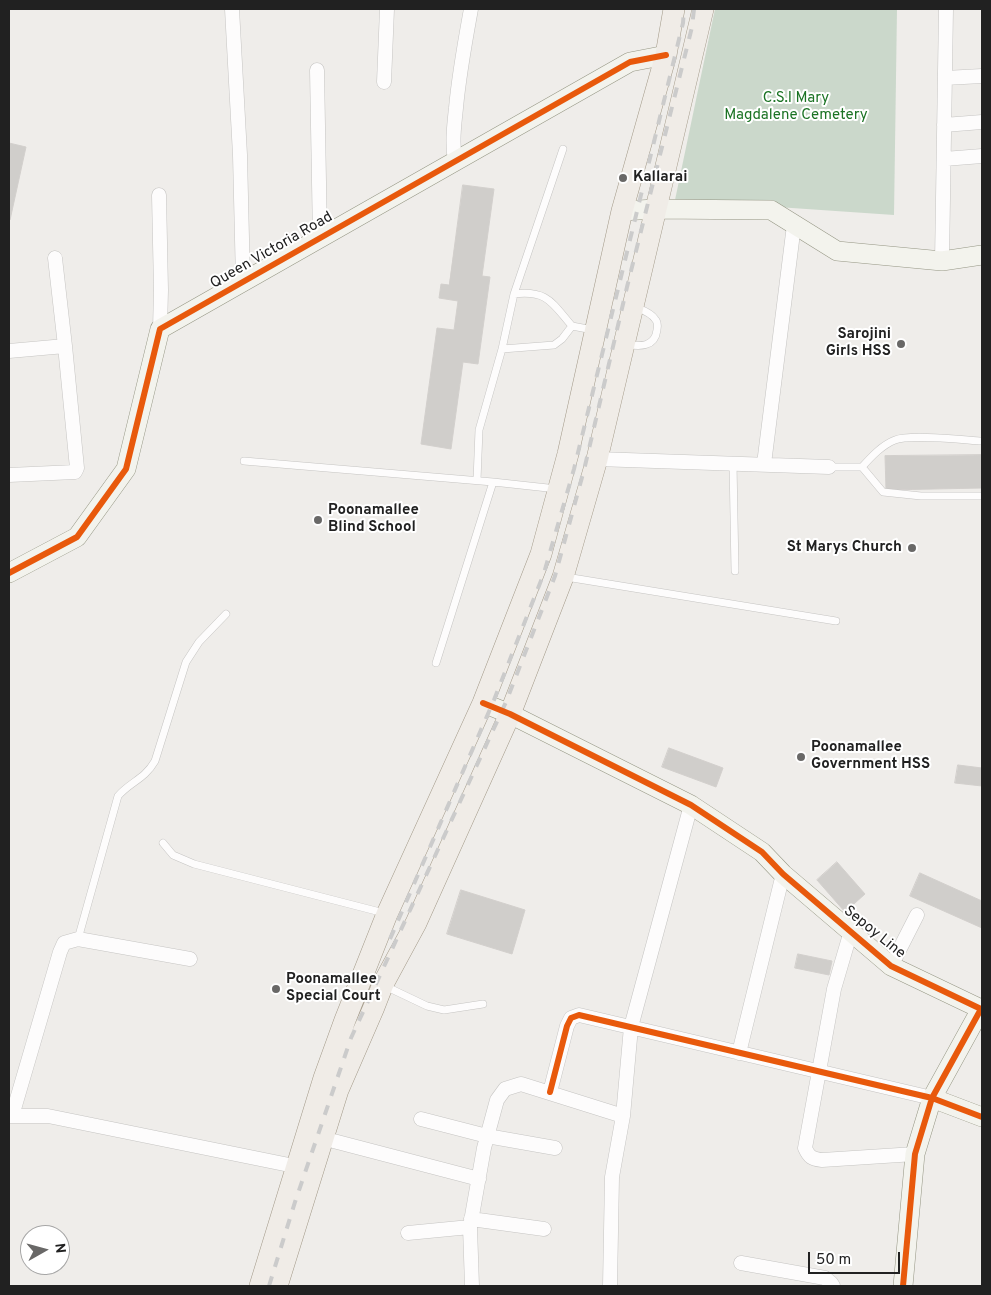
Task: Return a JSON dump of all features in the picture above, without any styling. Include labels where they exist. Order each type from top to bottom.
[{"type":"main road","points":[[277,1286],[304,1168],[342,1029],[387,914],[483,703],[541,554],[559,489],[622,211],[666,54],[674,9]]},
{"type":"main road","points":[[260,1286],[304,1168],[322,1138],[338,1090],[383,984],[416,923],[510,714],[563,577],[598,459],[703,9]]},
{"type":"street","points":[[232,9],[243,213],[244,281]]},
{"type":"street","points":[[384,82],[387,9]]},
{"type":"street","points":[[456,161],[453,144],[456,106],[460,70],[471,9]]},
{"type":"street","points":[[942,261],[946,9]]},
{"type":"street","name":"Queen Victoria Road","points":[[160,329],[630,62],[666,54]]},
{"type":"street","points":[[317,70],[320,238]]},
{"type":"street","points":[[945,78],[982,76]]},
{"type":"street","points":[[944,125],[982,122]]},
{"type":"street","points":[[944,159],[982,156]]},
{"type":"street","points":[[9,573],[77,537],[126,469],[160,329],[159,195]]},
{"type":"street","points":[[622,211],[655,209],[771,210],[837,250],[942,261],[982,255]]},
{"type":"street","points":[[764,464],[794,225]]},
{"type":"street","points":[[9,475],[75,472],[77,468],[56,258]]},
{"type":"street","points":[[9,351],[65,346]]},
{"type":"street","points":[[598,459],[829,467]]},
{"type":"street","name":"Sepoy Line","points":[[483,703],[510,714],[691,805],[762,852],[782,874],[891,966],[981,1010],[932,1098],[915,1154],[903,1286]]},
{"type":"street","points":[[610,1286],[612,1177],[623,1116],[631,1027],[691,805]]},
{"type":"street","points":[[739,1053],[782,874]]},
{"type":"street","points":[[891,966],[917,915]]},
{"type":"street","points":[[851,931],[834,989],[805,1148],[808,1155],[813,1159],[822,1160],[915,1154]]},
{"type":"street","points":[[190,959],[78,939],[64,943],[11,1116],[48,1116],[304,1168]]},
{"type":"street","points":[[550,1092],[567,1026],[571,1018],[579,1015],[932,1098],[982,1117]]},
{"type":"street","points":[[472,1286],[471,1223],[487,1136],[497,1100],[505,1089],[521,1084],[623,1116]]},
{"type":"street","points":[[421,1119],[487,1136],[554,1148]]},
{"type":"street","points":[[322,1138],[479,1179]]},
{"type":"street","points":[[408,1233],[471,1223],[544,1229]]},
{"type":"street","points":[[741,1263],[825,1278],[833,1286]]},
{"type":"lane","points":[[477,480],[479,430],[502,349],[514,294],[563,149]]},
{"type":"lane","points":[[514,294],[540,294],[553,304],[572,326],[596,331]]},
{"type":"lane","points":[[625,344],[646,345],[653,341],[657,334],[658,322],[654,317],[647,311],[634,307]]},
{"type":"lane","points":[[502,349],[554,345],[562,339],[572,326]]},
{"type":"lane","points":[[829,467],[862,467],[888,444],[898,439],[934,438],[982,442]]},
{"type":"lane","points":[[244,461],[477,480],[559,489]]},
{"type":"lane","points":[[733,463],[735,571]]},
{"type":"lane","points":[[862,467],[883,492],[921,496],[982,496]]},
{"type":"lane","points":[[436,663],[493,482]]},
{"type":"lane","points":[[563,577],[836,621]]},
{"type":"lane","points":[[78,939],[118,796],[126,787],[146,774],[155,761],[186,662],[199,642],[226,614]]},
{"type":"lane","points":[[163,843],[173,855],[194,864],[387,914]]},
{"type":"lane","points":[[383,984],[427,1006],[444,1010],[482,1004]]},
{"type":"green space","name":"C.S.I Mary Magdalene Cemetery","points":[[715,9],[897,9],[894,215],[675,200]]},
{"type":"building","points":[[9,143],[26,147],[10,220],[9,220]]},
{"type":"building","points":[[463,185],[494,189],[482,276],[490,277],[478,364],[463,362],[451,449],[421,444],[437,328],[454,330],[458,301],[439,298],[441,284],[449,285]]},
{"type":"building","points":[[982,455],[982,488],[886,490],[885,456]]},
{"type":"building","points":[[669,748],[723,768],[716,787],[662,767]]},
{"type":"building","points":[[958,765],[982,768],[982,786],[955,783]]},
{"type":"building","points":[[837,862],[865,894],[845,912],[817,880]]},
{"type":"building","points":[[920,873],[982,901],[982,928],[910,896]]},
{"type":"building","points":[[461,890],[525,910],[512,954],[447,934]]},
{"type":"building","points":[[798,954],[832,961],[829,975],[795,968]]},
{"type":"railway","points":[[390,939],[494,700],[544,573],[574,469],[683,23],[684,9]]},
{"type":"railway","points":[[269,1286],[295,1202],[351,1038],[506,702],[555,576],[584,470],[627,287],[692,27],[694,9]]},
{"type":"cycle path","points":[[9,573],[77,537],[126,469],[160,329],[630,62],[666,55]]},
{"type":"cycle path","points":[[483,703],[510,714],[691,805],[762,852],[783,874],[891,966],[981,1009],[932,1098],[915,1154],[903,1286]]},
{"type":"cycle path","points":[[550,1092],[567,1026],[571,1018],[579,1015],[932,1098],[982,1117]]},
{"type":"place","name":"Kallarai","points":[[623,178]]},
{"type":"place","name":"Sarojini Girls HSS","points":[[901,344]]},
{"type":"place","name":"Poonamallee Blind School","points":[[318,520]]},
{"type":"place","name":"St Marys Church","points":[[912,548]]},
{"type":"place","name":"Poonamallee Government HSS","points":[[801,757]]},
{"type":"place","name":"Poonamallee Special Court","points":[[276,989]]}]
